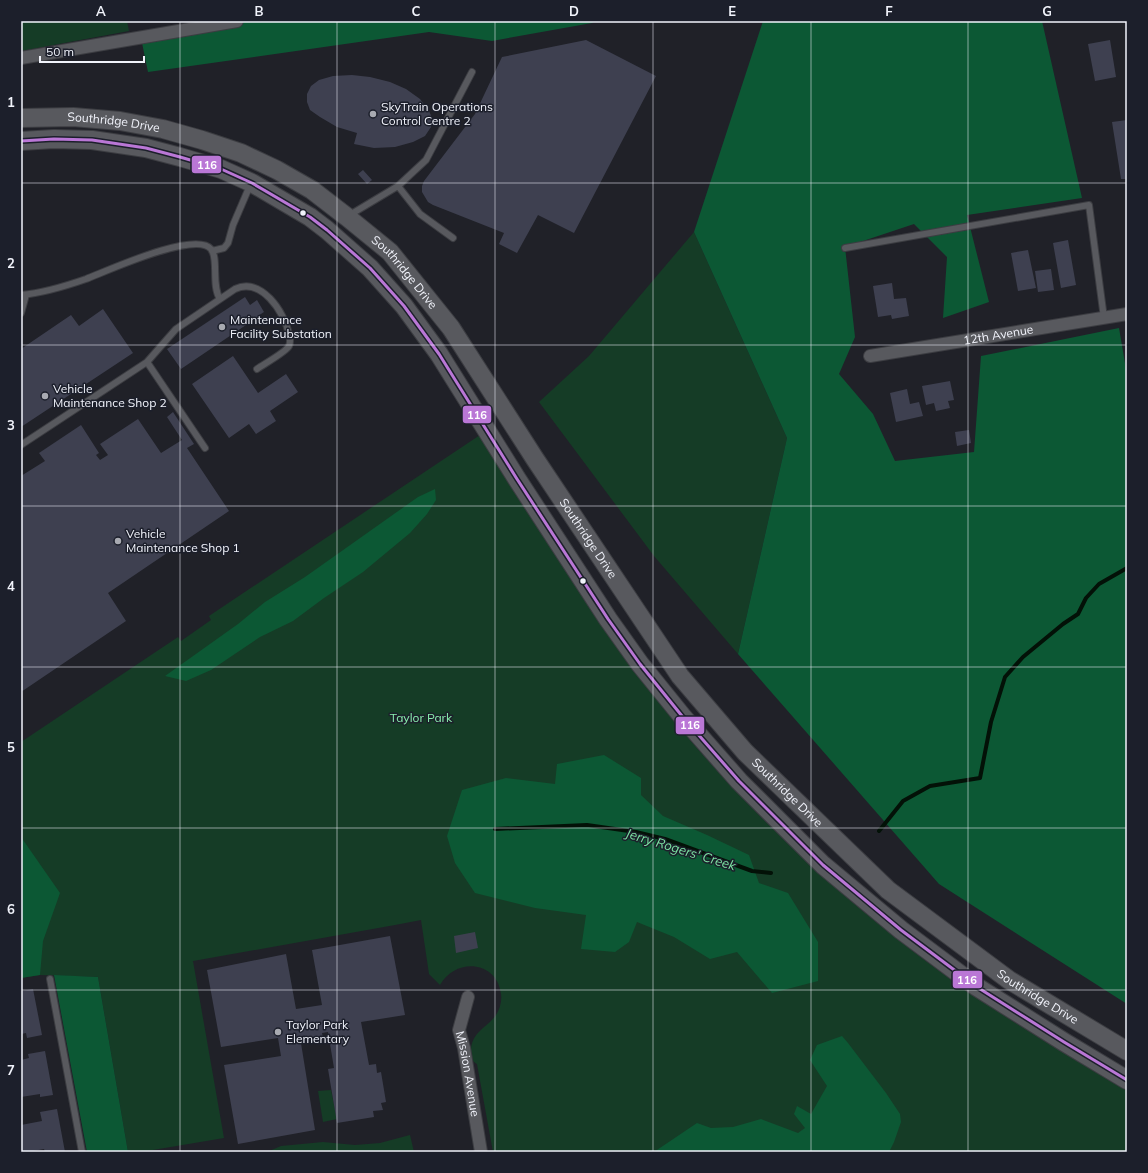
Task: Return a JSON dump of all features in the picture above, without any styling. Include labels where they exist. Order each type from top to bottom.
[{"type":"main road","name":"Southridge Drive","points":[[21,118],[73,117],[120,121],[163,129],[241,153],[277,170],[312,190],[347,216],[390,252],[451,328],[535,459],[680,676],[745,752],[888,890],[1009,980],[1127,1051]]},
{"type":"main road","name":"Southridge Drive","points":[[21,141],[54,139],[92,140],[146,148],[180,157],[220,170],[252,183],[310,217],[328,230],[370,268],[404,306],[440,354],[517,479],[640,664],[682,716],[739,781],[823,865],[902,930],[977,987],[1127,1080]]},
{"type":"main road","points":[[310,217],[347,216]]},
{"type":"street","points":[[21,58],[222,22],[237,21]]},
{"type":"street","name":"12th Avenue","points":[[870,356],[1127,314]]},
{"type":"street","name":"Mission Avenue","points":[[468,997],[459,1030],[464,1048],[481,1152]]},
{"type":"lane","points":[[347,216],[398,186],[426,160],[472,72]]},
{"type":"lane","points":[[212,251],[224,248],[228,242],[231,229],[252,183]]},
{"type":"lane","points":[[398,186],[420,214],[453,238]]},
{"type":"lane","points":[[845,248],[1089,205],[1104,318]]},
{"type":"lane","points":[[21,313],[23,295],[45,291],[85,279],[164,249],[198,243],[207,246],[212,251],[216,290],[220,299]]},
{"type":"lane","points":[[21,445],[147,362],[176,329],[220,299],[243,286],[251,287],[264,293],[270,298],[284,319],[290,339],[290,345],[286,350],[257,369]]},
{"type":"lane","points":[[147,362],[205,448]]},
{"type":"lane","points":[[50,978],[82,1152]]},
{"type":"green space","points":[[21,21],[127,21],[129,31],[21,51]]},
{"type":"green space","points":[[248,21],[595,21],[592,23],[492,41],[429,32],[148,72],[141,38]]},
{"type":"green space","points":[[763,21],[1042,21],[1082,198],[967,215],[989,302],[943,318],[947,257],[914,224],[845,247],[855,337],[839,374],[873,414],[895,461],[974,452],[981,356],[1119,328],[1127,375],[1127,1004],[939,884],[738,654],[787,438],[694,232]]},
{"type":"green space","points":[[694,232],[787,438],[738,654],[654,556],[539,402],[589,356]]},
{"type":"green space","name":"Taylor Park","points":[[480,435],[554,553],[606,630],[661,704],[719,773],[813,867],[879,925],[949,978],[992,1008],[1127,1091],[1127,1152],[493,1152],[477,1064],[471,1058],[471,1051],[474,1039],[492,1020],[499,1010],[501,994],[498,983],[492,975],[484,969],[465,967],[456,970],[447,976],[440,985],[429,974],[421,920],[193,961],[224,1138],[141,1152],[128,1152],[98,977],[40,975],[21,978],[21,742],[178,637],[181,641],[211,620],[209,616]]},
{"type":"green space","points":[[435,489],[436,500],[427,514],[410,533],[363,572],[293,621],[260,637],[211,670],[186,681],[165,676],[238,624],[265,602],[305,577],[418,497]]},
{"type":"green space","points":[[604,755],[641,778],[641,795],[663,816],[749,855],[759,883],[788,893],[818,942],[818,981],[772,993],[737,952],[710,959],[674,937],[637,922],[629,942],[615,952],[581,949],[586,915],[535,908],[475,893],[455,863],[447,836],[462,790],[506,778],[555,784],[557,764]]},
{"type":"green space","points":[[21,837],[60,893],[43,941],[40,975],[21,978]]},
{"type":"green space","points":[[54,975],[98,977],[128,1152],[87,1152]]},
{"type":"green space","points":[[842,1036],[886,1093],[900,1114],[901,1122],[889,1152],[654,1152],[697,1123],[711,1128],[733,1127],[761,1119],[798,1133],[805,1128],[794,1114],[797,1106],[811,1114],[827,1086],[810,1060],[817,1045]]},
{"type":"green space","points":[[331,1090],[337,1119],[323,1122],[318,1091]]},
{"type":"green space","points":[[410,1135],[414,1152],[267,1152],[281,1146],[323,1142],[355,1145],[380,1143]]},
{"type":"building","points":[[586,40],[656,76],[574,233],[538,215],[517,253],[499,244],[504,233],[428,202],[422,192],[424,181],[475,114],[502,57]]},
{"type":"building","points":[[1110,40],[1116,77],[1095,81],[1088,44]]},
{"type":"building","name":"SkyTrain Operations Control Centre 2","points":[[352,75],[370,77],[390,82],[406,89],[420,99],[429,111],[432,118],[431,127],[425,136],[413,142],[395,147],[374,148],[354,144],[357,133],[337,127],[310,110],[307,102],[307,94],[311,86],[319,80],[333,76]]},
{"type":"building","points":[[1127,120],[1127,179],[1121,179],[1112,122]]},
{"type":"building","points":[[363,170],[372,180],[367,184],[358,174]]},
{"type":"building","points":[[1068,240],[1076,285],[1061,288],[1053,243]]},
{"type":"building","points":[[1028,250],[1036,288],[1018,291],[1011,253]]},
{"type":"building","points":[[1051,269],[1054,290],[1038,292],[1035,271]]},
{"type":"building","points":[[892,283],[894,299],[906,298],[909,316],[892,319],[891,315],[878,317],[873,286]]},
{"type":"building","name":"Maintenance Facility Substation","points":[[245,297],[250,305],[257,300],[264,312],[181,369],[167,349]]},
{"type":"building","name":"Vehicle Maintenance Shop 2","points":[[103,309],[133,353],[21,427],[21,349],[71,315],[79,326]]},
{"type":"building","points":[[233,356],[258,393],[286,374],[298,392],[270,411],[276,421],[256,434],[249,424],[229,438],[192,384]]},
{"type":"building","points":[[950,381],[954,400],[948,401],[950,408],[936,411],[934,403],[926,405],[922,386]]},
{"type":"building","points":[[907,389],[910,404],[919,402],[923,416],[896,422],[890,393]]},
{"type":"building","points":[[173,412],[194,444],[187,448],[229,511],[108,593],[126,621],[21,692],[21,476],[45,461],[39,453],[81,425],[99,453],[96,455],[100,460],[108,455],[100,444],[138,419],[161,453],[182,440],[167,417]]},
{"type":"building","points":[[969,430],[971,443],[957,446],[955,432]]},
{"type":"building","points":[[475,932],[478,948],[456,953],[454,936]]},
{"type":"building","points":[[390,936],[405,1015],[361,1022],[369,1065],[376,1064],[377,1073],[381,1072],[386,1102],[381,1103],[383,1110],[373,1111],[374,1117],[337,1123],[328,1069],[334,1068],[328,1032],[322,1033],[323,1038],[306,1041],[305,1036],[300,1037],[315,1130],[238,1144],[224,1065],[281,1056],[278,1038],[221,1047],[207,970],[286,954],[296,1009],[322,1005],[312,950]]},
{"type":"building","points":[[33,989],[42,1035],[27,1038],[26,1033],[21,1034],[21,991]]},
{"type":"building","points":[[45,1051],[53,1095],[40,1097],[40,1094],[21,1097],[21,1060],[29,1058],[28,1054]]},
{"type":"building","points":[[57,1109],[65,1152],[45,1152],[44,1149],[21,1152],[21,1125],[42,1121],[40,1112]]},
{"type":"waterway","name":"Jerry Rogers' Creek","points":[[879,831],[903,801],[930,786],[980,778],[991,722],[1005,677],[1023,657],[1063,624],[1078,614],[1086,598],[1099,584],[1127,568]]},
{"type":"waterway","name":"Jerry Rogers' Creek","points":[[495,829],[587,825],[636,832],[665,839],[752,871],[771,873]]},
{"type":"transit line","name":"116","points":[[21,141],[54,139],[92,140],[146,148],[180,157],[221,169],[252,183],[310,217],[327,230],[370,268],[404,306],[439,354],[517,479],[608,619],[640,664],[682,716],[739,781],[823,865],[901,930],[977,987],[1127,1080]]},
{"type":"place","name":"SkyTrain Operations Control Centre 2","points":[[373,114]]},
{"type":"place","name":"Maintenance Facility Substation","points":[[222,327]]},
{"type":"place","name":"Vehicle Maintenance Shop 2","points":[[45,396]]},
{"type":"place","name":"Vehicle Maintenance Shop 1","points":[[118,541]]},
{"type":"place","name":"Taylor Park Elementary","points":[[278,1032]]}]
